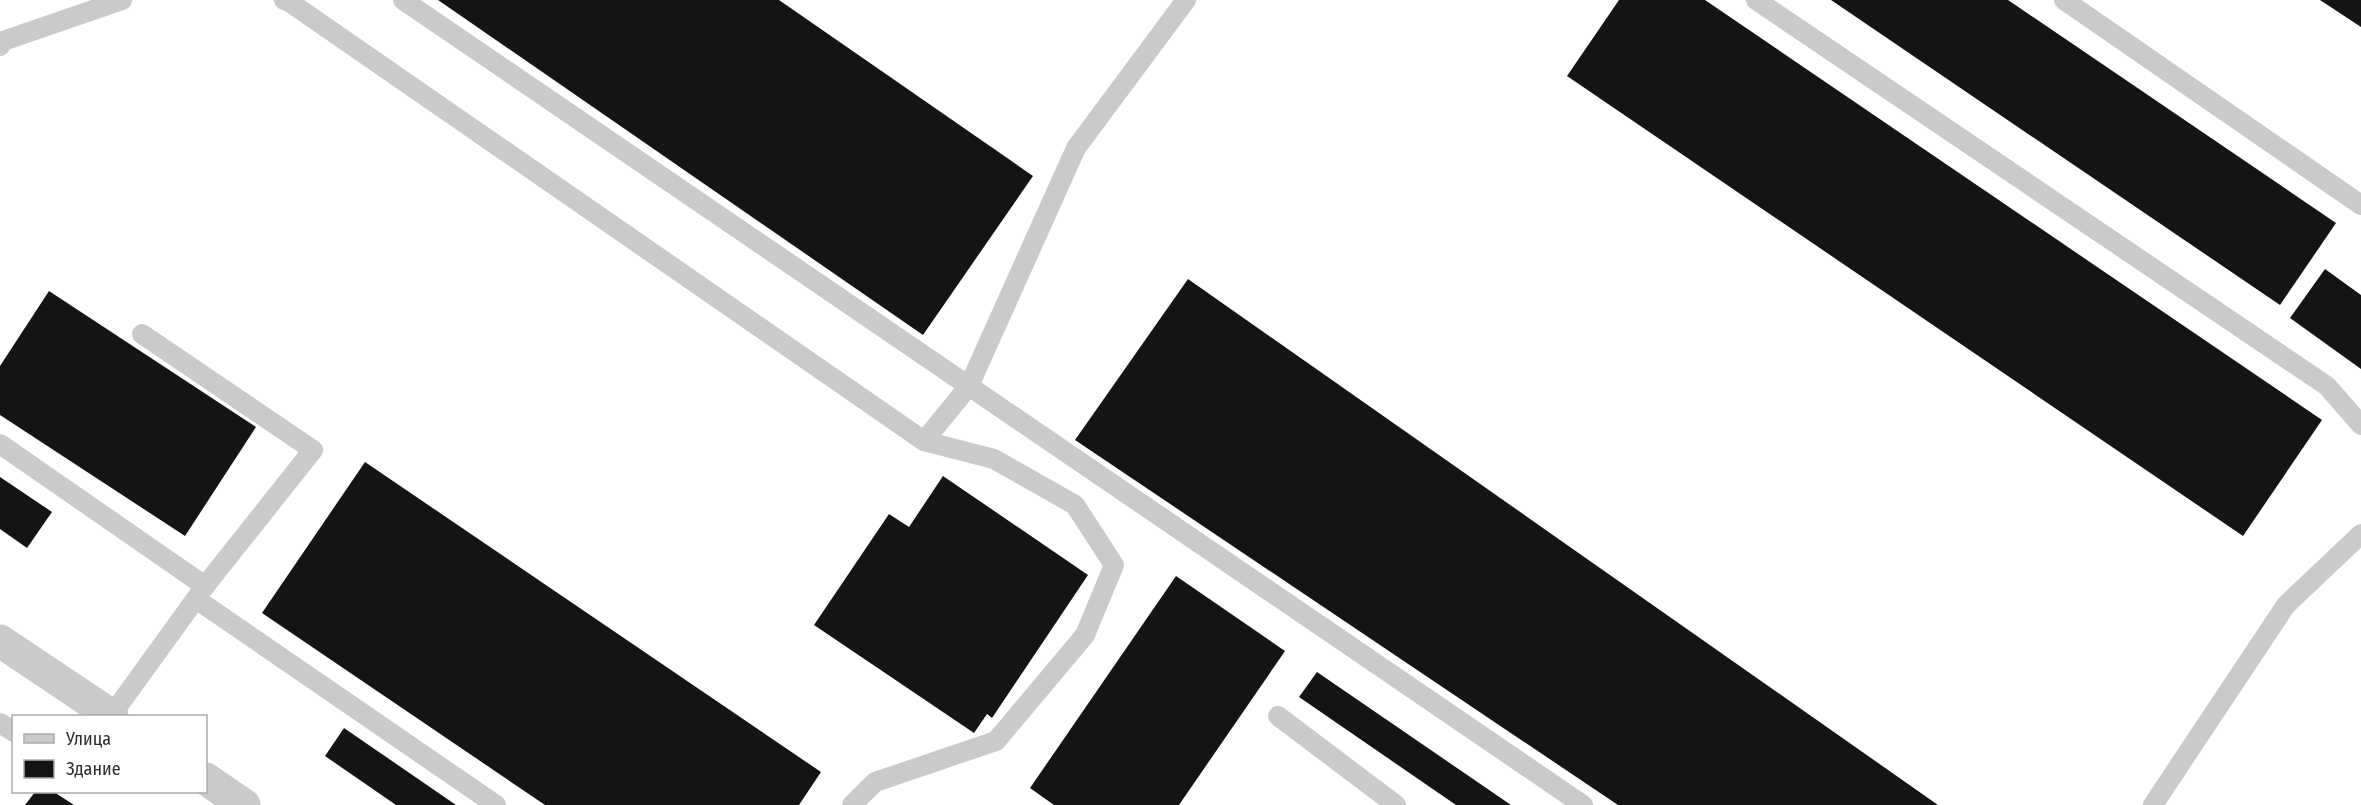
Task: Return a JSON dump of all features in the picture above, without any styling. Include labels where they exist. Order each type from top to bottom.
[{"type":"street","points":[[0,641],[111,715]]},
{"type":"street","points":[[207,780],[244,805]]},
{"type":"lane","points":[[0,46],[3,41],[122,0]]},
{"type":"lane","points":[[284,0],[924,441],[994,459],[1075,505],[1114,565],[1085,635],[996,741],[875,782],[852,805]]},
{"type":"lane","points":[[403,0],[1584,805]]},
{"type":"lane","points":[[924,441],[969,386],[1076,148],[1186,0]]},
{"type":"lane","points":[[1756,0],[2327,386],[2361,425]]},
{"type":"lane","points":[[2064,0],[2361,205]]},
{"type":"lane","points":[[113,715],[201,593],[313,450],[142,334]]},
{"type":"lane","points":[[0,444],[201,593],[496,805]]},
{"type":"lane","points":[[2153,805],[2286,605],[2361,534]]},
{"type":"lane","points":[[1278,716],[1396,805]]},
{"type":"building","points":[[438,0],[779,0],[1033,176],[923,335]]},
{"type":"building","points":[[1619,0],[1705,0],[2322,420],[2243,536],[1567,76]]},
{"type":"building","points":[[1831,0],[2008,0],[2336,223],[2280,305]]},
{"type":"building","points":[[2320,0],[2361,0],[2361,27]]},
{"type":"building","points":[[2325,269],[2361,295],[2361,369],[2290,318]]},
{"type":"building","points":[[1188,279],[1938,805],[1618,805],[1075,440]]},
{"type":"building","points":[[49,291],[256,427],[185,536],[0,415],[0,366]]},
{"type":"building","points":[[365,462],[821,772],[799,805],[545,805],[262,613]]},
{"type":"building","points":[[943,476],[1088,575],[992,718],[987,714],[974,733],[814,625],[889,514],[909,527]]},
{"type":"building","points":[[0,477],[52,512],[27,548],[0,529]]},
{"type":"building","points":[[1176,576],[1285,651],[1179,805],[1054,805],[1030,788]]},
{"type":"building","points":[[1317,672],[1511,805],[1456,805],[1299,697]]},
{"type":"building","points":[[344,728],[456,805],[396,805],[325,756]]},
{"type":"building","points":[[34,793],[56,793],[74,805],[25,805]]}]
